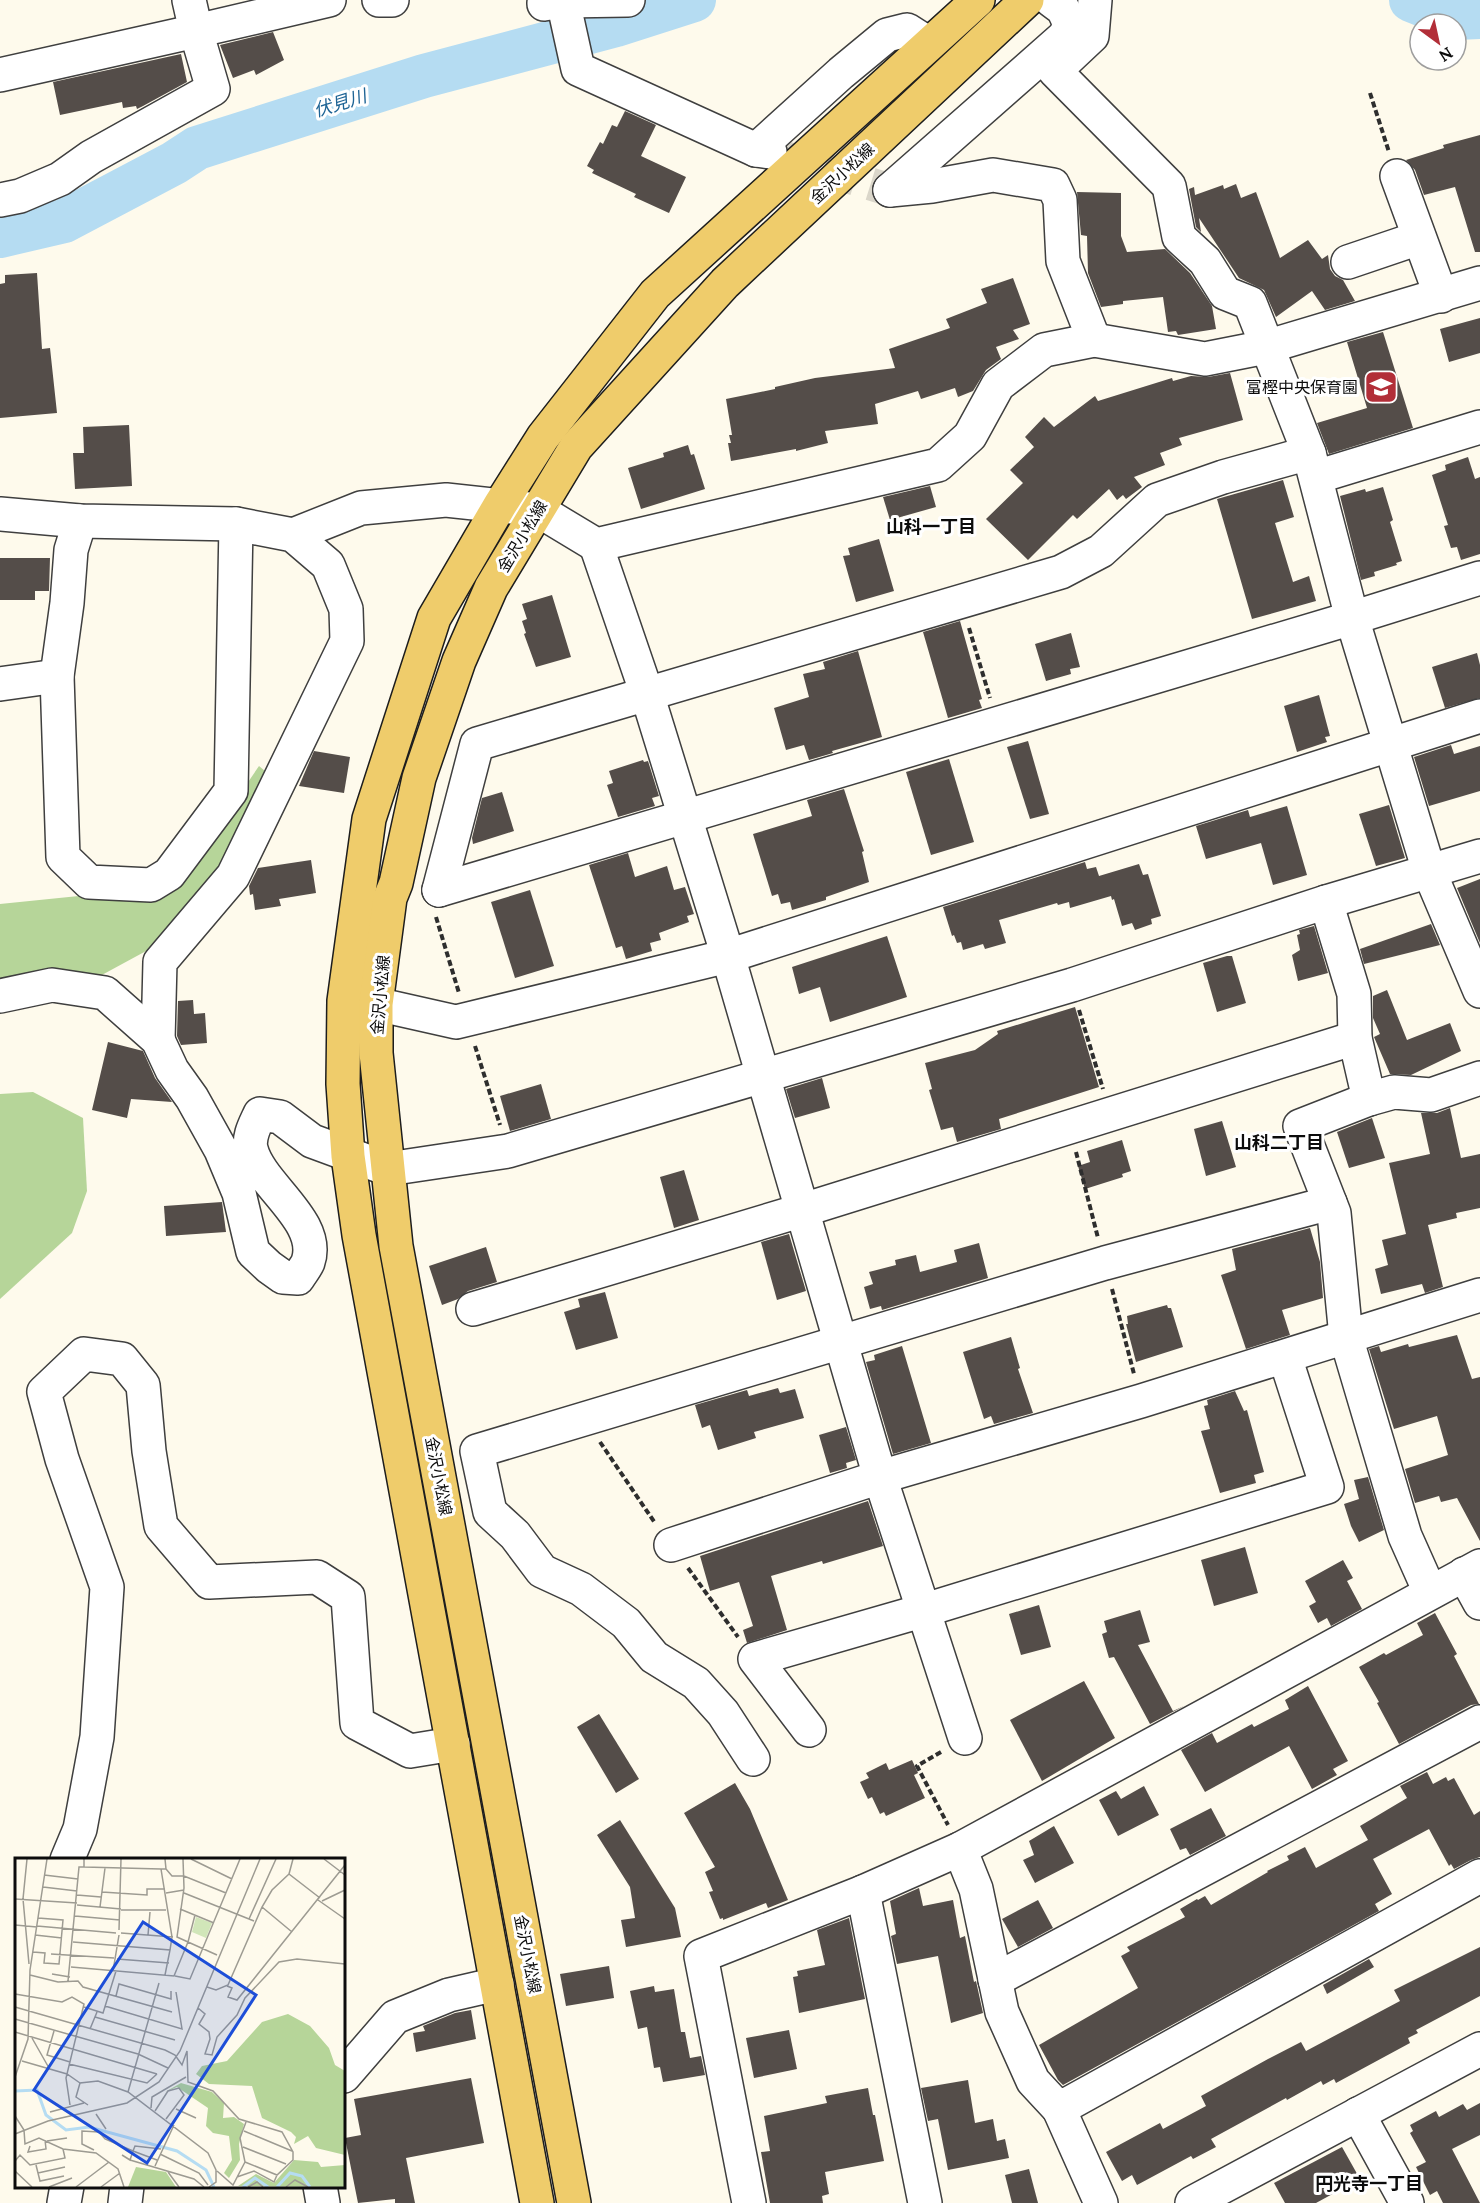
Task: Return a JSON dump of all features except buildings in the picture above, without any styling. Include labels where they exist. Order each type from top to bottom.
[{"type":"main road","name":"金沢小松線","points":[[537,2203],[359,1235],[348,1156],[343,1084],[344,1001],[369,819],[434,618],[543,437],[655,294],[978,0]]},
{"type":"main road","name":"金沢小松線","points":[[574,2203],[396,1246],[376,1053],[376,1004],[390,898],[396,883],[423,768],[459,662],[491,588],[576,447],[725,283],[1027,0]]},
{"type":"street","points":[[0,75],[192,15],[329,0]]},
{"type":"street","points":[[379,0],[392,0]]},
{"type":"street","points":[[627,0],[553,0],[578,69],[763,151],[841,73],[887,35],[908,30],[929,44]]},
{"type":"street","points":[[1051,0],[1063,9],[1070,24],[1065,36],[890,190],[932,186],[993,175],[1053,185],[1060,200],[1063,261],[1094,340]]},
{"type":"street","points":[[932,186],[1092,36],[1095,0]]},
{"type":"street","points":[[0,200],[20,196],[60,179],[91,157],[213,89],[192,15]]},
{"type":"street","points":[[1055,71],[1168,186],[1179,237],[1204,261],[1225,293],[1250,303],[1312,465],[1352,618],[1429,871],[1480,991]]},
{"type":"street","points":[[596,545],[938,465],[970,436],[998,385],[1044,350],[1094,340],[1205,359],[1266,347],[1467,290],[1419,238],[1397,176]]},
{"type":"street","points":[[1348,262],[1419,238]]},
{"type":"street","points":[[1480,427],[1312,465],[1223,477],[1157,500],[1101,551],[1061,572],[477,744],[439,890],[1480,578]]},
{"type":"street","points":[[292,535],[361,508],[446,500],[538,510],[596,545],[647,694],[764,1076],[880,1477],[965,1738]]},
{"type":"street","points":[[0,514],[80,521],[236,524],[292,535],[328,565],[346,609],[347,641],[233,876],[160,962],[158,1040]]},
{"type":"street","points":[[80,521],[71,549],[67,603],[57,676],[63,857],[89,882],[151,885],[169,874],[231,791],[236,524]]},
{"type":"street","points":[[0,684],[57,676]]},
{"type":"street","points":[[376,1004],[456,1023],[728,956],[1480,716]]},
{"type":"street","points":[[0,996],[52,986],[105,993],[158,1040],[172,1070],[192,1098],[221,1150],[239,1193],[254,1252],[269,1267],[284,1277],[298,1278],[308,1262],[310,1246],[304,1226],[258,1165],[250,1148],[252,1131],[260,1114],[280,1117],[312,1141],[388,1169],[508,1151],[1072,985],[1326,902],[1480,856]]},
{"type":"street","points":[[1326,902],[1354,994],[1355,1038],[1369,1099]]},
{"type":"street","points":[[473,1309],[1111,1116],[1355,1038]]},
{"type":"street","points":[[1430,1592],[1405,1536],[1346,1337],[1334,1214],[1300,1126],[1369,1099],[1394,1092],[1431,1095],[1480,1078]]},
{"type":"street","points":[[753,1760],[723,1713],[696,1683],[654,1657],[626,1623],[581,1589],[542,1571],[515,1535],[490,1512],[477,1451],[1105,1263],[1330,1203]]},
{"type":"street","points":[[671,1545],[880,1477],[1286,1357],[1480,1295]]},
{"type":"street","points":[[69,1858],[80,1828],[97,1737],[107,1587],[62,1459],[44,1392],[84,1354],[122,1359],[143,1385],[149,1450],[161,1526],[209,1582],[317,1577],[348,1597],[357,1723],[410,1751],[453,1744]]},
{"type":"street","points":[[809,1730],[755,1659],[925,1610],[1327,1487],[1286,1357]]},
{"type":"street","points":[[749,2203],[701,1956],[863,1892],[960,1849],[1472,1570],[1480,1604]]},
{"type":"street","points":[[995,1980],[1480,1722]]},
{"type":"street","points":[[960,1849],[976,1889],[1002,2012],[1033,2081],[1059,2109],[1101,2203]]},
{"type":"street","points":[[1059,2109],[1480,1876]]},
{"type":"street","points":[[863,1892],[925,2203]]},
{"type":"street","points":[[345,2075],[395,2018],[449,1995],[496,1984]]},
{"type":"street","points":[[1192,2203],[1480,2049]]},
{"type":"street","points":[[1358,2114],[1407,2203]]},
{"type":"street","points":[[64,2203],[67,2188]]},
{"type":"street","points":[[126,2203],[127,2188]]},
{"type":"street","points":[[320,2188],[323,2203]]},
{"type":"path","points":[[1370,93],[1397,176]]},
{"type":"path","points":[[961,601],[993,708]]},
{"type":"path","points":[[1072,985],[1111,1116]]},
{"type":"path","points":[[960,1849],[917,1766],[965,1738]]},
{"type":"green space","points":[[259,766],[271,776],[224,874],[159,944],[100,976],[0,982],[0,904],[177,886]]},
{"type":"green space","points":[[33,1092],[83,1118],[87,1191],[72,1233],[0,1299],[0,1094]]},
{"type":"waterway","name":"伏見川","points":[[0,236],[64,221],[174,163],[197,148],[424,76],[616,25],[694,0]]},
{"type":"waterway","name":"伏見川","points":[[1411,0],[1456,18],[1480,17]]},
{"type":"tunnel","points":[[777,155],[890,190]]},
{"type":"place","name":"富樫中央保育園","points":[[1381,387]]},
{"type":"district","name":"山科一丁目","points":[[931,526]]},
{"type":"district","name":"山科二丁目","points":[[1279,1142]]},
{"type":"district","name":"円光寺一丁目","points":[[1369,2183]]}]
